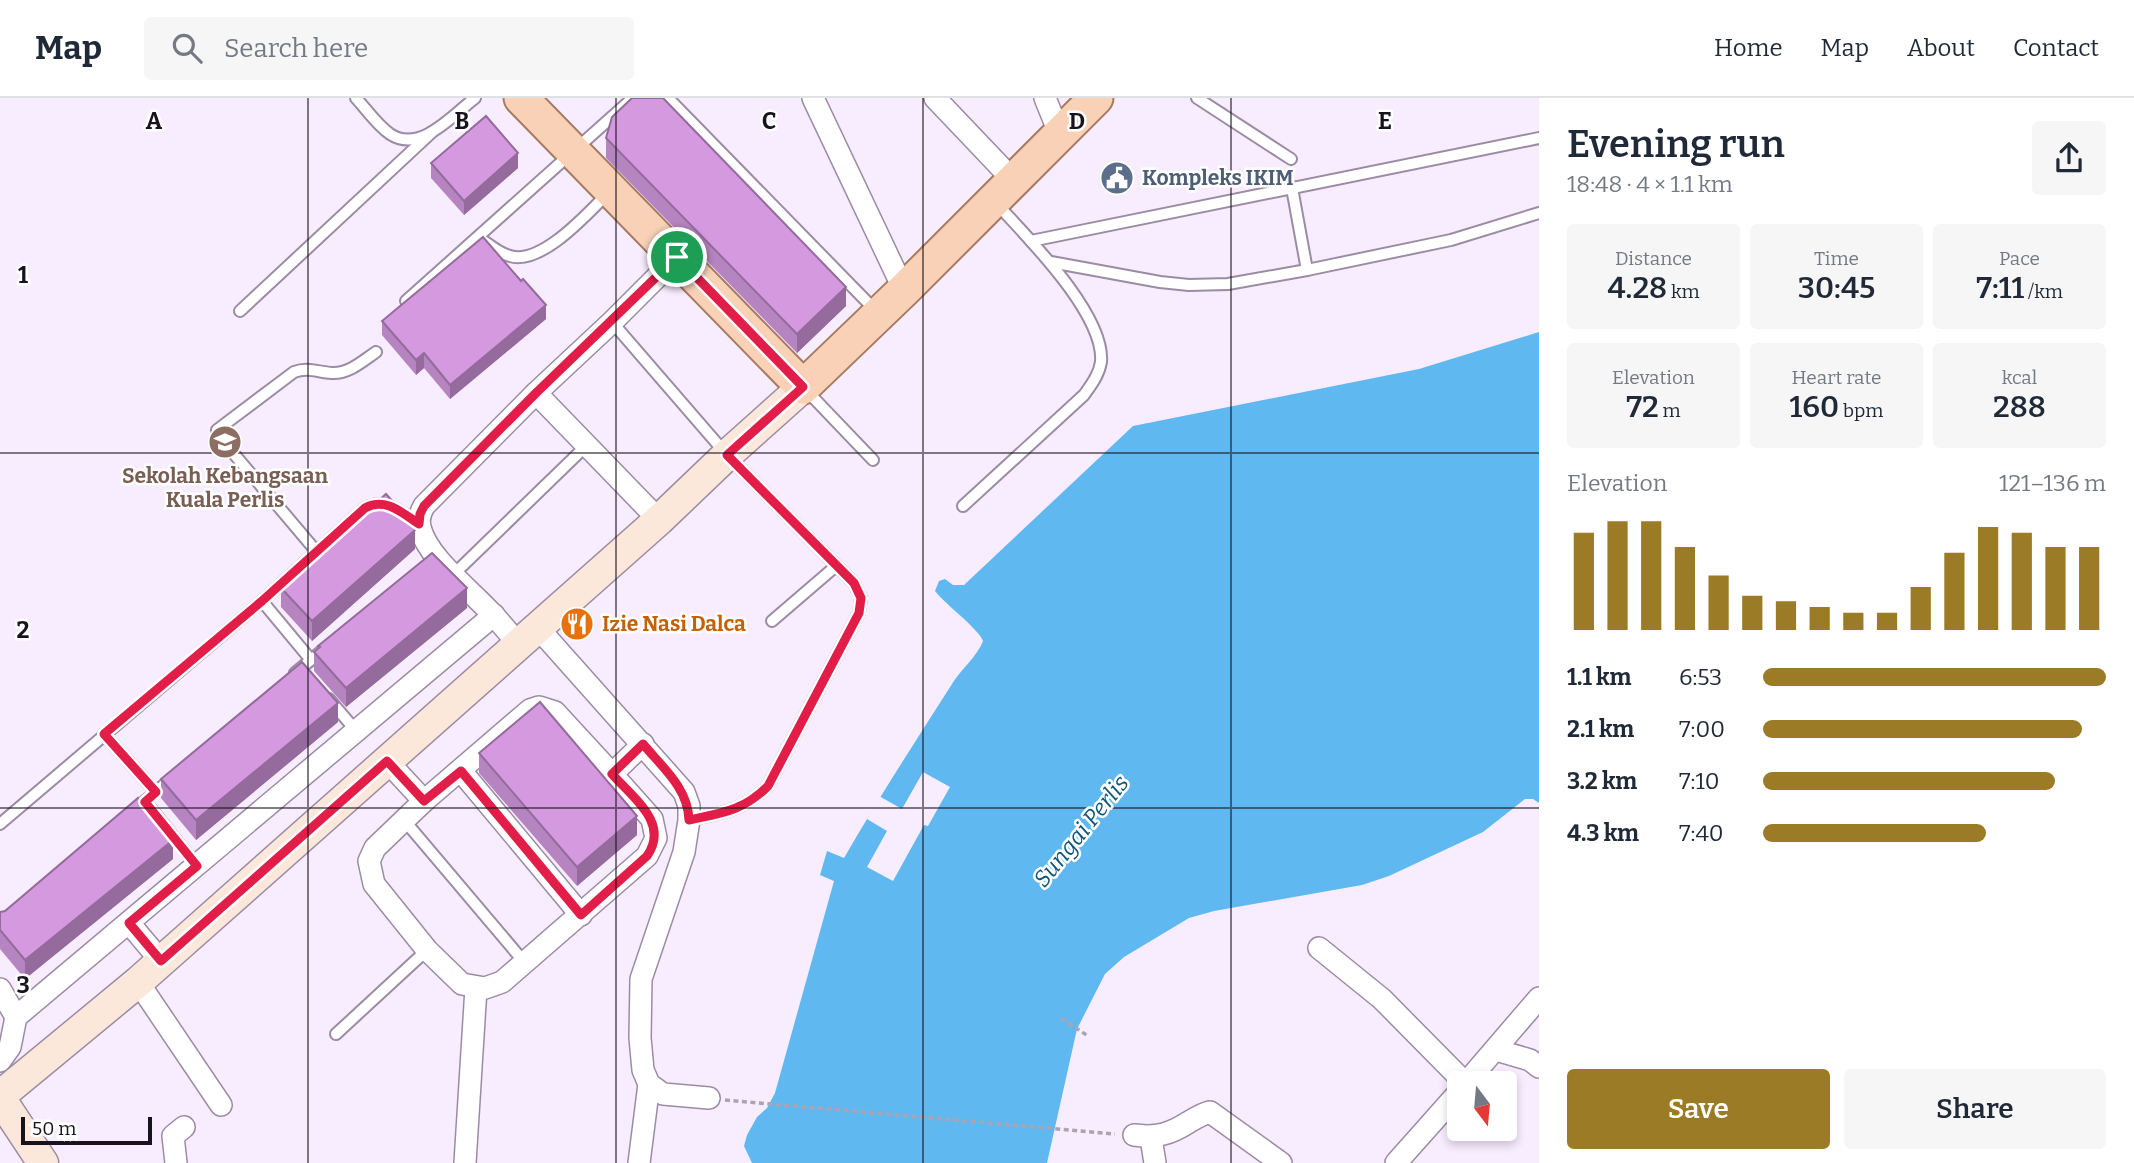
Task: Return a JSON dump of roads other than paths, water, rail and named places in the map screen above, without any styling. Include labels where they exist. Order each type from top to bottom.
[{"type":"main road","points":[[521,98],[803,387]]},
{"type":"main road","points":[[43,1163],[0,1097],[138,982],[659,520],[904,290],[1097,98]]},
{"type":"street","points":[[813,98],[904,290]]},
{"type":"street","points":[[935,98],[1003,190]]},
{"type":"street","points":[[1045,98],[1060,135]]},
{"type":"street","points":[[639,1163],[649,1084],[643,1070],[640,1038],[641,979],[684,852],[689,806],[684,792],[643,744],[528,636],[494,615],[453,574],[430,559],[419,524],[424,506],[677,257]]},
{"type":"street","points":[[536,393],[659,520]]},
{"type":"street","points":[[0,1061],[10,1047],[16,1017],[494,615]]},
{"type":"street","points":[[539,707],[555,712],[612,774],[652,819],[656,838],[647,856],[502,982],[476,988],[462,984],[427,950],[374,884],[369,861],[375,848],[424,801],[530,710],[539,707]]},
{"type":"street","points":[[612,774],[643,744]]},
{"type":"street","points":[[387,761],[424,801]]},
{"type":"street","points":[[461,771],[581,915]]},
{"type":"street","points":[[129,923],[161,961]]},
{"type":"street","points":[[1319,948],[1382,999],[1454,1071]]},
{"type":"street","points":[[138,982],[221,1105]]},
{"type":"street","points":[[465,1163],[476,988]]},
{"type":"street","points":[[0,989],[16,1017]]},
{"type":"street","points":[[1477,1071],[1539,998]]},
{"type":"street","points":[[1496,1050],[1530,1060],[1539,1067]]},
{"type":"street","points":[[649,1084],[663,1094],[709,1098]]},
{"type":"street","points":[[1395,1163],[1447,1105]]},
{"type":"street","points":[[1156,1163],[1142,1136],[1166,1135],[1201,1114],[1210,1112],[1281,1163]]},
{"type":"street","points":[[176,1163],[173,1136],[184,1127]]},
{"type":"lane","points":[[356,98],[392,135],[402,140],[412,140],[431,133]]},
{"type":"lane","points":[[240,311],[431,133],[475,98]]},
{"type":"lane","points":[[407,301],[633,98]]},
{"type":"lane","points":[[668,98],[878,313]]},
{"type":"lane","points":[[1197,98],[1292,159]]},
{"type":"lane","points":[[1031,241],[1539,138]]},
{"type":"lane","points":[[1292,188],[1307,270]]},
{"type":"lane","points":[[478,237],[508,256],[533,256],[566,233],[611,190]]},
{"type":"lane","points":[[963,506],[1084,395],[1098,375],[1101,362],[1095,330],[1051,262],[1031,241],[1003,190]]},
{"type":"lane","points":[[1051,262],[1160,282],[1189,285],[1228,284],[1451,240],[1539,213]]},
{"type":"lane","points":[[612,322],[727,455],[858,589],[861,598],[859,613],[768,786],[753,802],[689,820]]},
{"type":"lane","points":[[316,551],[218,435],[217,430],[294,372],[305,368],[342,372],[376,352]]},
{"type":"lane","points":[[803,387],[873,460]]},
{"type":"lane","points":[[453,574],[587,445]]},
{"type":"lane","points":[[0,824],[262,601],[365,508],[373,504],[387,503],[419,524]]},
{"type":"lane","points":[[772,621],[836,566]]},
{"type":"lane","points":[[262,601],[311,660]]},
{"type":"lane","points":[[332,642],[311,660],[309,677],[357,732]]},
{"type":"lane","points":[[291,677],[309,677]]},
{"type":"lane","points":[[104,734],[156,792]]},
{"type":"lane","points":[[124,819],[176,774]]},
{"type":"lane","points":[[145,802],[197,866]]},
{"type":"lane","points":[[404,820],[525,963]]},
{"type":"lane","points":[[336,1034],[427,950]]},
{"type":"water","name":"Sungai Perlis","points":[[1539,332],[1539,803],[1533,799],[1525,799],[1483,832],[1389,876],[1362,885],[1214,911],[1189,918],[1124,957],[1105,974],[1077,1029],[1047,1163],[752,1163],[744,1146],[747,1135],[775,1093],[834,881],[820,875],[827,851],[844,858],[952,684],[983,641],[976,630],[935,591],[939,581],[945,579],[953,585],[964,585],[1133,426],[1419,369]]},
{"type":"place","name":"Kompleks IKIM","points":[[1117,178]]},
{"type":"place","name":"Sekolah Kebangsaan Kuala Perlis","points":[[225,442]]},
{"type":"place","name":"Izie Nasi Dalca","points":[[577,624]]}]
